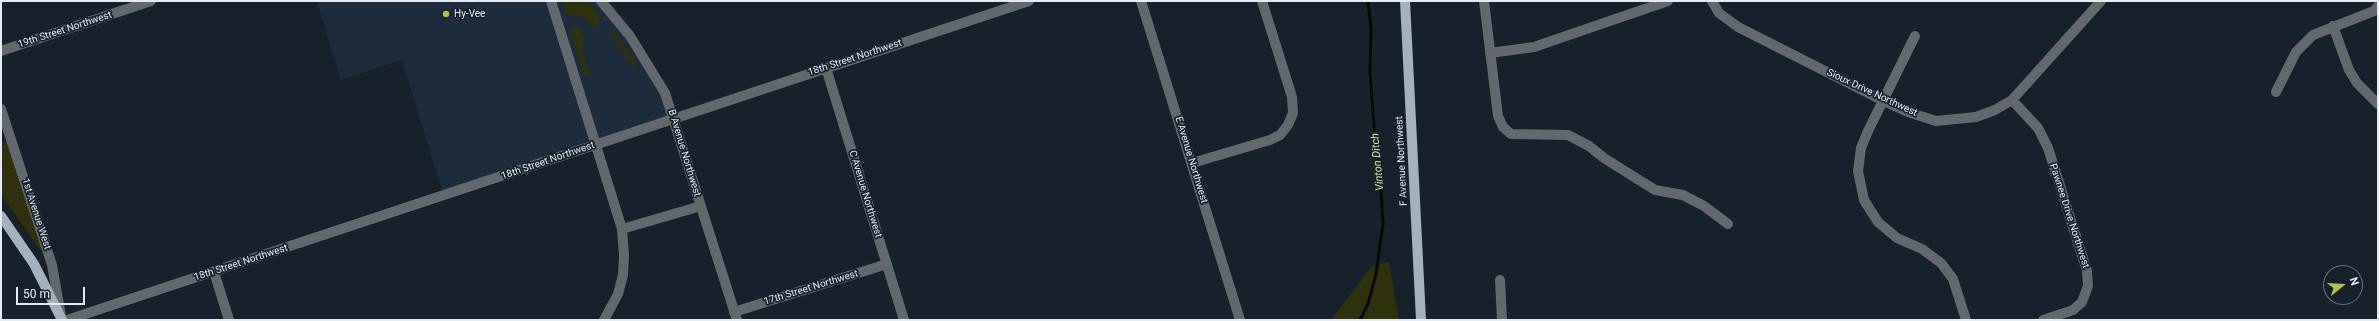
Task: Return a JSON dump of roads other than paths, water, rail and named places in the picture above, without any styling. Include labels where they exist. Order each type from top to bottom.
[{"type":"main road","name":"F Avenue Northwest","points":[[1406,1],[1421,320]]},
{"type":"main road","points":[[1,216],[34,264],[62,320]]},
{"type":"street","name":"19th Street Northwest","points":[[1,51],[151,1]]},
{"type":"street","points":[[551,1],[622,229],[624,255],[623,275],[618,294],[604,320]]},
{"type":"street","name":"B Avenue Northwest","points":[[601,1],[630,36],[665,93],[736,316]]},
{"type":"street","name":"18th Street Northwest","points":[[67,320],[1029,1]]},
{"type":"street","name":"E Avenue Northwest","points":[[1141,1],[1240,320]]},
{"type":"street","points":[[1192,163],[1270,140],[1280,135],[1288,125],[1293,113],[1292,97],[1262,1]]},
{"type":"street","points":[[1484,1],[1498,116],[1503,127],[1511,134],[1568,136],[1589,146],[1604,158],[1655,190],[1683,195],[1704,206],[1728,224]]},
{"type":"street","points":[[1490,53],[1534,47],[1668,1]]},
{"type":"street","name":"Sioux Drive Northwest","points":[[1712,1],[1719,13],[1738,27],[1884,101],[1908,112],[1936,121],[1976,117],[1994,110],[2012,100],[2101,1]]},
{"type":"street","points":[[2276,92],[2296,52],[2313,34],[2374,11],[2378,6]]},
{"type":"street","points":[[2333,26],[2349,70],[2357,83],[2378,104]]},
{"type":"street","points":[[1915,36],[1861,148],[1858,171],[1864,200],[1878,222],[1897,238],[1922,249],[1941,263],[1953,279],[1966,320]]},
{"type":"street","name":"C Avenue Northwest","points":[[826,68],[904,320]]},
{"type":"street","name":"Pawnee Drive Northwest","points":[[2012,100],[2038,128],[2048,148],[2088,271],[2088,286],[2082,302],[2073,310],[2043,320]]},
{"type":"street","name":"1st Avenue West","points":[[1,109],[52,265],[62,320]]},
{"type":"street","points":[[1,135],[6,125]]},
{"type":"street","points":[[622,229],[701,206]]},
{"type":"street","name":"17th Street Northwest","points":[[736,316],[887,264]]},
{"type":"street","points":[[214,272],[229,320]]},
{"type":"street","points":[[1500,280],[1502,320]]},
{"type":"waterway","name":"Vinton Ditch","points":[[1360,320],[1368,304],[1376,274],[1383,224],[1379,159],[1375,139],[1370,72],[1371,28],[1368,1]]},
{"type":"place","name":"Hy-Vee","points":[[446,14]]}]
